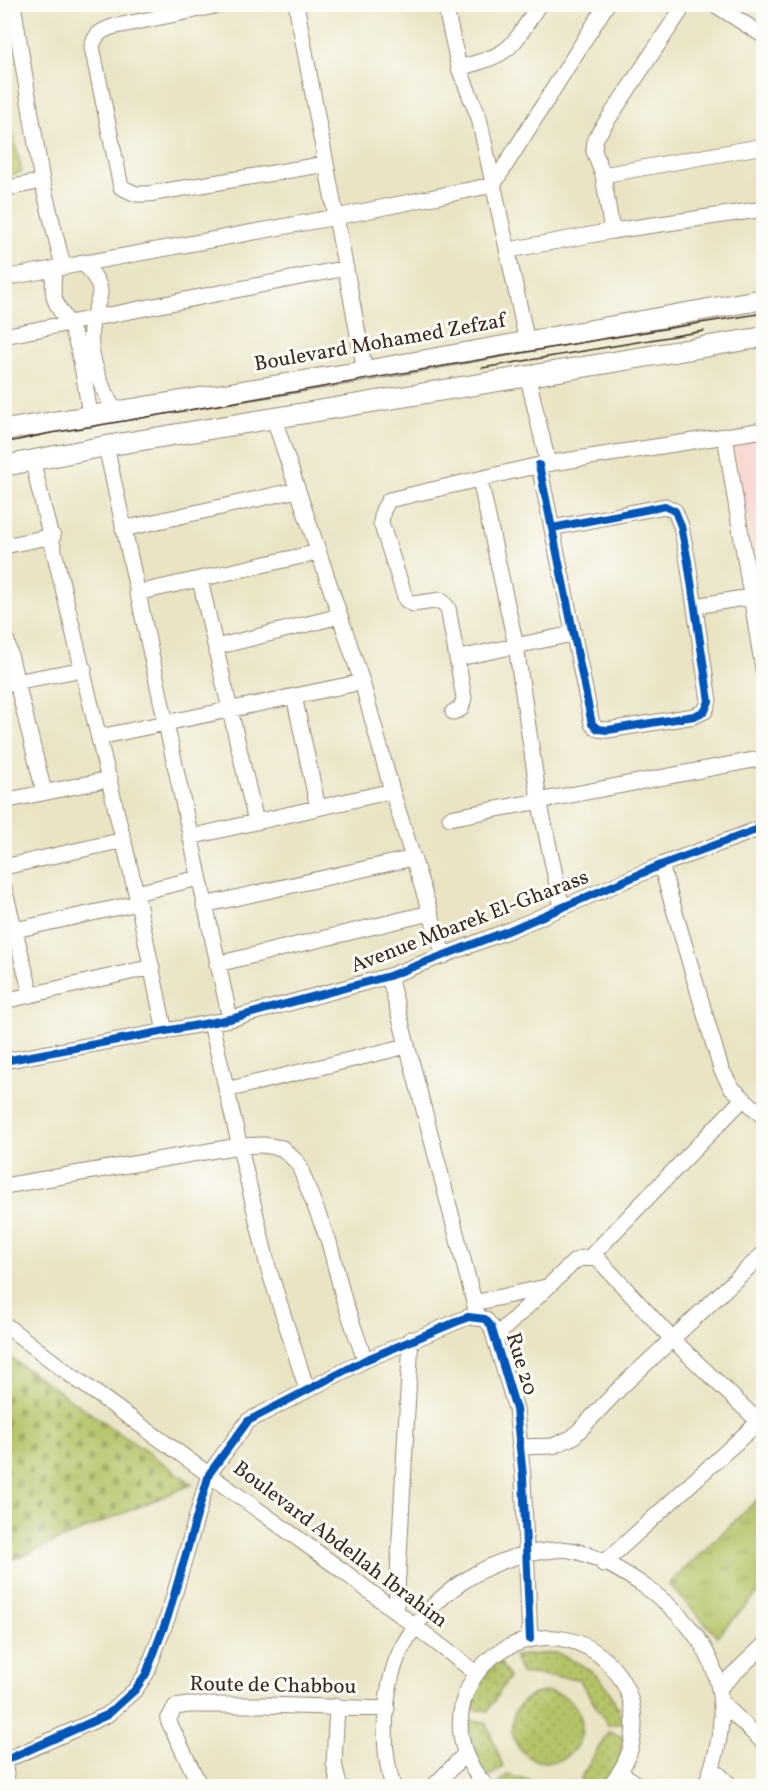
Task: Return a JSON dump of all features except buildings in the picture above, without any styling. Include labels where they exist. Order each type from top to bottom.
[{"type":"main road","name":"Boulevard Mohamed Zefzaf","points":[[4,430],[365,371],[764,299]]},
{"type":"main road","points":[[4,466],[106,446],[528,378],[764,337]]},
{"type":"street","points":[[13,4],[59,267],[52,286],[54,301],[76,341],[90,415]]},
{"type":"street","points":[[225,4],[112,27],[102,30],[94,38],[92,47],[121,187],[136,194],[147,194],[326,164]]},
{"type":"street","points":[[296,4],[365,371]]},
{"type":"street","points":[[445,4],[459,68],[479,118],[527,342]]},
{"type":"street","points":[[459,68],[495,58],[507,51],[540,4]]},
{"type":"street","points":[[4,278],[336,217],[492,185],[607,4]]},
{"type":"street","points":[[612,231],[603,175],[594,151],[597,135],[685,4]]},
{"type":"street","points":[[714,4],[764,36]]},
{"type":"street","points":[[603,175],[764,146]]},
{"type":"street","points":[[4,189],[42,180]]},
{"type":"street","points":[[509,250],[612,231],[764,209]]},
{"type":"street","points":[[83,262],[101,286],[91,333],[93,353],[102,387],[115,411]]},
{"type":"street","points":[[4,336],[69,325],[346,268]]},
{"type":"street","points":[[528,378],[552,528],[589,716],[596,728],[608,730],[694,716],[705,711],[709,701],[695,606],[681,526],[671,507],[622,513],[552,528]]},
{"type":"street","points":[[274,419],[362,682],[392,791],[444,956]]},
{"type":"street","points":[[453,712],[461,708],[464,701],[459,658],[445,603],[437,601],[413,604],[406,600],[381,518],[389,500],[543,464],[764,430]]},
{"type":"street","points":[[725,436],[764,675]]},
{"type":"street","points":[[106,446],[230,1019]]},
{"type":"street","points":[[32,459],[53,536],[110,779],[165,1032]]},
{"type":"street","points":[[480,480],[516,646],[539,800],[562,908]]},
{"type":"street","points":[[123,529],[297,490]]},
{"type":"street","points":[[4,546],[53,536]]},
{"type":"street","points":[[137,593],[318,552]]},
{"type":"street","points":[[200,580],[256,822]]},
{"type":"street","points":[[695,606],[750,597]]},
{"type":"street","points":[[216,647],[340,616]]},
{"type":"street","points":[[4,630],[11,683],[44,792]]},
{"type":"street","points":[[459,658],[572,634]]},
{"type":"street","points":[[11,683],[84,669]]},
{"type":"street","points":[[99,737],[362,682]]},
{"type":"street","points":[[294,696],[318,808]]},
{"type":"street","points":[[450,818],[764,758]]},
{"type":"street","points":[[4,801],[110,779]]},
{"type":"street","points":[[190,837],[392,791]]},
{"type":"street","name":"Avenue Mbarek El-Gharass","points":[[4,1061],[212,1023],[389,976],[562,908],[661,865],[764,827]]},
{"type":"street","points":[[4,867],[123,840]]},
{"type":"street","points":[[204,905],[413,858]]},
{"type":"street","points":[[661,865],[721,1069],[731,1087],[764,1117]]},
{"type":"street","points":[[15,930],[137,898],[199,878]]},
{"type":"street","points":[[4,888],[31,994]]},
{"type":"street","points":[[217,964],[430,913]]},
{"type":"street","points":[[4,1001],[152,967]]},
{"type":"street","points":[[389,976],[476,1310],[546,1287]]},
{"type":"street","points":[[212,1023],[268,1267],[308,1390]]},
{"type":"street","points":[[226,1090],[407,1046]]},
{"type":"street","points":[[495,1338],[575,1261],[590,1257],[743,1100]]},
{"type":"street","points":[[4,1186],[239,1146],[263,1145],[282,1148],[298,1163],[329,1242],[344,1300],[365,1360]]},
{"type":"street","points":[[519,1447],[566,1442],[764,1253]]},
{"type":"street","points":[[590,1257],[604,1263],[672,1339],[761,1419],[603,1563]]},
{"type":"street","name":"Rue 20","points":[[208,1474],[248,1421],[365,1360],[468,1317],[476,1310],[491,1326],[516,1409],[530,1639]]},
{"type":"street","name":"Boulevard Abdellah Ibrahim","points":[[4,1324],[396,1610],[476,1673]]},
{"type":"street","points":[[396,1610],[411,1339]]},
{"type":"street","points":[[8,1786],[4,1762],[107,1716],[135,1690],[146,1674],[168,1616],[208,1474]]},
{"type":"street","points":[[393,1786],[387,1753],[387,1709],[398,1658],[404,1644],[459,1583],[491,1565],[526,1554],[569,1550],[622,1571],[647,1588],[690,1624],[705,1648],[721,1694],[719,1739],[705,1786]]},
{"type":"street","points":[[486,1786],[475,1774],[465,1754],[460,1733],[460,1712],[466,1692],[476,1673],[500,1651],[530,1639],[558,1638],[585,1646],[608,1662],[625,1684],[634,1711],[634,1739],[621,1773],[609,1786]]},
{"type":"street","points":[[721,1694],[764,1645]]},
{"type":"street","points":[[721,1694],[763,1741]]},
{"type":"street","name":"Route de Chabbou","points":[[200,1786],[168,1720],[175,1707],[189,1705],[337,1706],[387,1709]]},
{"type":"street","points":[[337,1706],[334,1754],[339,1786]]},
{"type":"street","points":[[434,1786],[465,1754]]},
{"type":"street","points":[[712,1768],[731,1786]]},
{"type":"street","points":[[621,1773],[640,1786]]},
{"type":"shaded area","points":[[763,437],[763,602],[732,441]]},
{"type":"green space","points":[[5,104],[22,172],[4,177]]},
{"type":"green space","points":[[5,1354],[193,1484],[5,1563]]},
{"type":"green space","points":[[763,1494],[763,1588],[717,1636],[669,1584]]},
{"type":"green space","points":[[556,1653],[582,1665],[600,1679],[612,1696],[623,1723],[608,1725],[579,1679],[521,1673],[514,1656]]},
{"type":"green space","points":[[500,1662],[509,1677],[488,1711],[473,1709],[477,1680]]},
{"type":"green space","points":[[547,1692],[560,1695],[572,1702],[579,1714],[582,1727],[579,1740],[572,1752],[560,1759],[547,1762],[534,1759],[522,1752],[515,1740],[512,1727],[515,1714],[522,1702],[534,1695]]},
{"type":"green space","points":[[470,1720],[486,1722],[503,1767],[488,1777],[473,1750]]},
{"type":"green space","points":[[608,1732],[624,1737],[616,1773],[603,1786],[588,1786],[580,1779]]},
{"type":"green space","points":[[507,1775],[541,1783],[573,1782],[574,1786],[497,1786]]},
{"type":"tram line","points":[[4,443],[51,433],[764,313]]},
{"type":"tram line","points":[[482,368],[704,331]]},
{"type":"cycle path","points":[[539,465],[592,724],[598,729],[608,730],[694,716],[705,711],[709,701],[688,562],[681,526],[675,511],[665,506],[552,528]]},
{"type":"cycle path","points":[[4,1061],[230,1019],[389,976],[510,930],[661,865],[764,827]]},
{"type":"cycle path","points":[[4,1761],[107,1715],[135,1690],[146,1674],[168,1616],[209,1474],[248,1421],[365,1360],[468,1317],[485,1319],[491,1326],[516,1409],[523,1477],[530,1639]]}]
